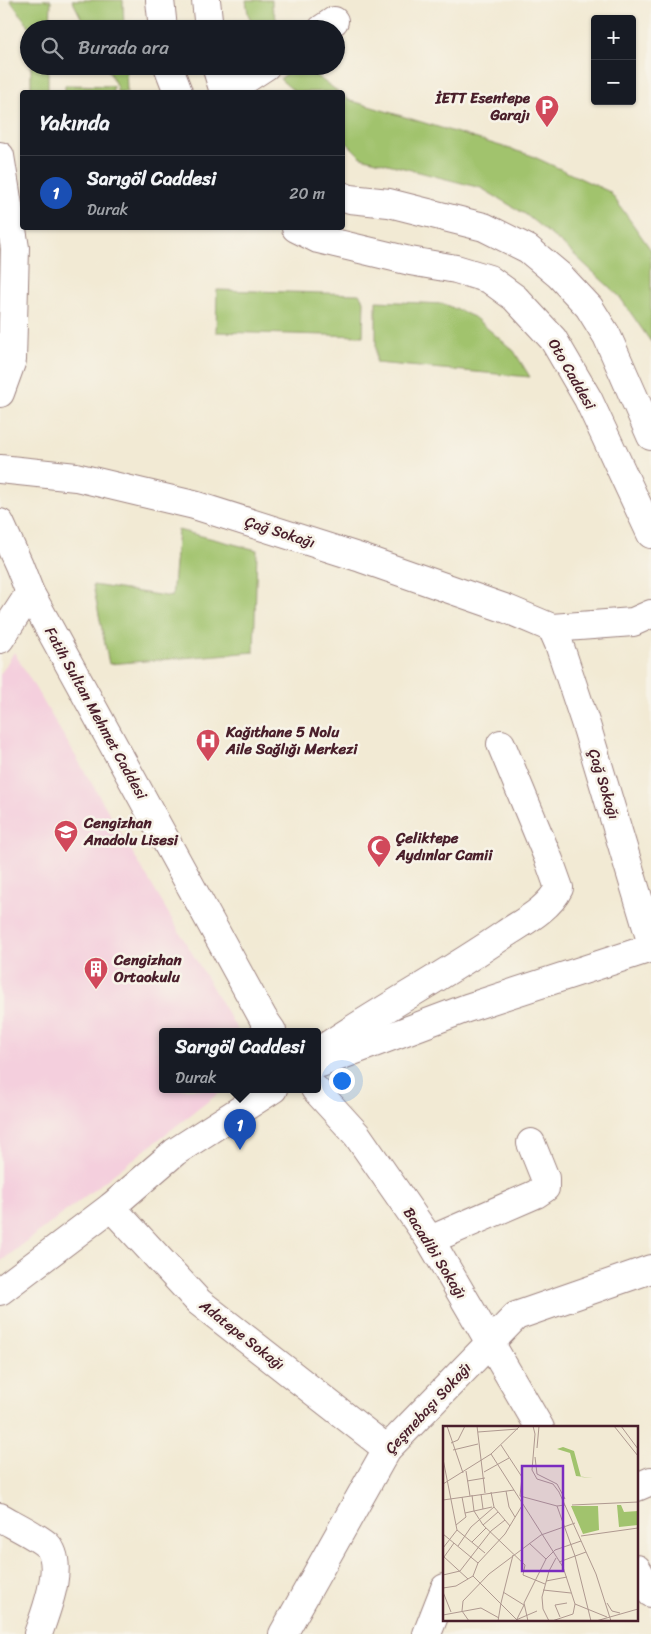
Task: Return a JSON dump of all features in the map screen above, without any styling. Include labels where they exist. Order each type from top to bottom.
[{"type":"street","points":[[160,0],[162,20]]},
{"type":"street","points":[[206,0],[208,20]]},
{"type":"street","points":[[171,75],[177,90]]},
{"type":"street","points":[[219,75],[224,90]]},
{"type":"street","points":[[228,90],[252,75]]},
{"type":"street","points":[[0,156],[14,248],[19,265],[12,360],[0,393]]},
{"type":"street","points":[[345,197],[389,203],[484,227],[528,249],[559,275],[589,307],[607,336],[651,436]]},
{"type":"street","name":"Oto Caddesi","points":[[300,230],[318,239],[410,261],[456,269],[489,279],[516,298],[553,339],[588,399],[651,534]]},
{"type":"street","name":"Çağ Sokağı","points":[[0,469],[76,477],[194,504],[371,561],[507,609],[552,628],[634,622],[651,614]]},
{"type":"street","name":"Fatih Sultan Mehmet Caddesi","points":[[0,523],[30,593],[270,1028]]},
{"type":"street","points":[[0,639],[30,593]]},
{"type":"street","name":"Çağ Sokağı","points":[[552,628],[587,728],[651,941]]},
{"type":"street","points":[[321,1050],[486,947],[537,912],[554,897],[558,888],[549,860],[500,744]]},
{"type":"street","points":[[321,1063],[467,1008],[651,948]]},
{"type":"street","points":[[0,1291],[111,1206],[175,1152],[266,1093]]},
{"type":"street","name":"Bacadibi Sokağı","points":[[319,1093],[357,1135],[430,1240],[539,1426]]},
{"type":"street","points":[[430,1240],[536,1194],[545,1188],[545,1178],[531,1144]]},
{"type":"street","name":"Adatepe Sokağı","points":[[111,1206],[199,1302],[387,1449]]},
{"type":"street","name":"Çeşmebaşı Sokağı","points":[[283,1634],[387,1449],[516,1316],[651,1269]]},
{"type":"street","points":[[638,1487],[651,1481]]},
{"type":"street","points":[[0,1516],[47,1546],[55,1561],[52,1594],[38,1634]]},
{"type":"street","points":[[638,1571],[651,1592]]},
{"type":"street","points":[[427,1634],[443,1593]]},
{"type":"shaded area","name":"Cengizhan Anadolu Lisesi","points":[[14,652],[236,1028],[159,1028],[159,1093],[219,1093],[0,1262],[0,675]]},
{"type":"green space","points":[[10,0],[51,0],[50,20],[24,20]]},
{"type":"green space","points":[[72,0],[123,0],[124,20],[82,20]]},
{"type":"green space","points":[[246,0],[272,0],[272,7],[277,20],[251,20]]},
{"type":"green space","points":[[31,75],[48,75],[48,90],[31,90]]},
{"type":"green space","points":[[111,75],[126,75],[127,90],[117,90]]},
{"type":"green space","points":[[285,75],[315,75],[336,90],[293,90],[280,79]]},
{"type":"green space","points":[[65,85],[113,86],[113,90],[65,90]]},
{"type":"green space","points":[[345,97],[349,100],[530,155],[610,192],[651,250],[651,342],[619,296],[566,247],[525,214],[481,188],[361,157],[345,141]]},
{"type":"green space","points":[[217,290],[359,294],[364,301],[363,336],[216,332]]},
{"type":"green space","points":[[376,301],[444,304],[474,317],[514,351],[530,377],[376,363]]},
{"type":"green space","points":[[178,530],[257,550],[254,652],[109,664],[93,585],[172,597]]},
{"type":"place","name":"İETT Esentepe Garajı","points":[[547,128]]},
{"type":"place","name":"Kağıthane 5 Nolu Aile Sağlığı Merkezi","points":[[208,762]]},
{"type":"place","name":"Cengizhan Anadolu Lisesi","points":[[66,853]]},
{"type":"place","name":"Çeliktepe Aydınlar Camii","points":[[379,868]]},
{"type":"place","name":"Cengizhan Ortaokulu","points":[[96,990]]},
{"type":"place","name":"Sarıgöl Caddesi","points":[[240,1150]]}]
